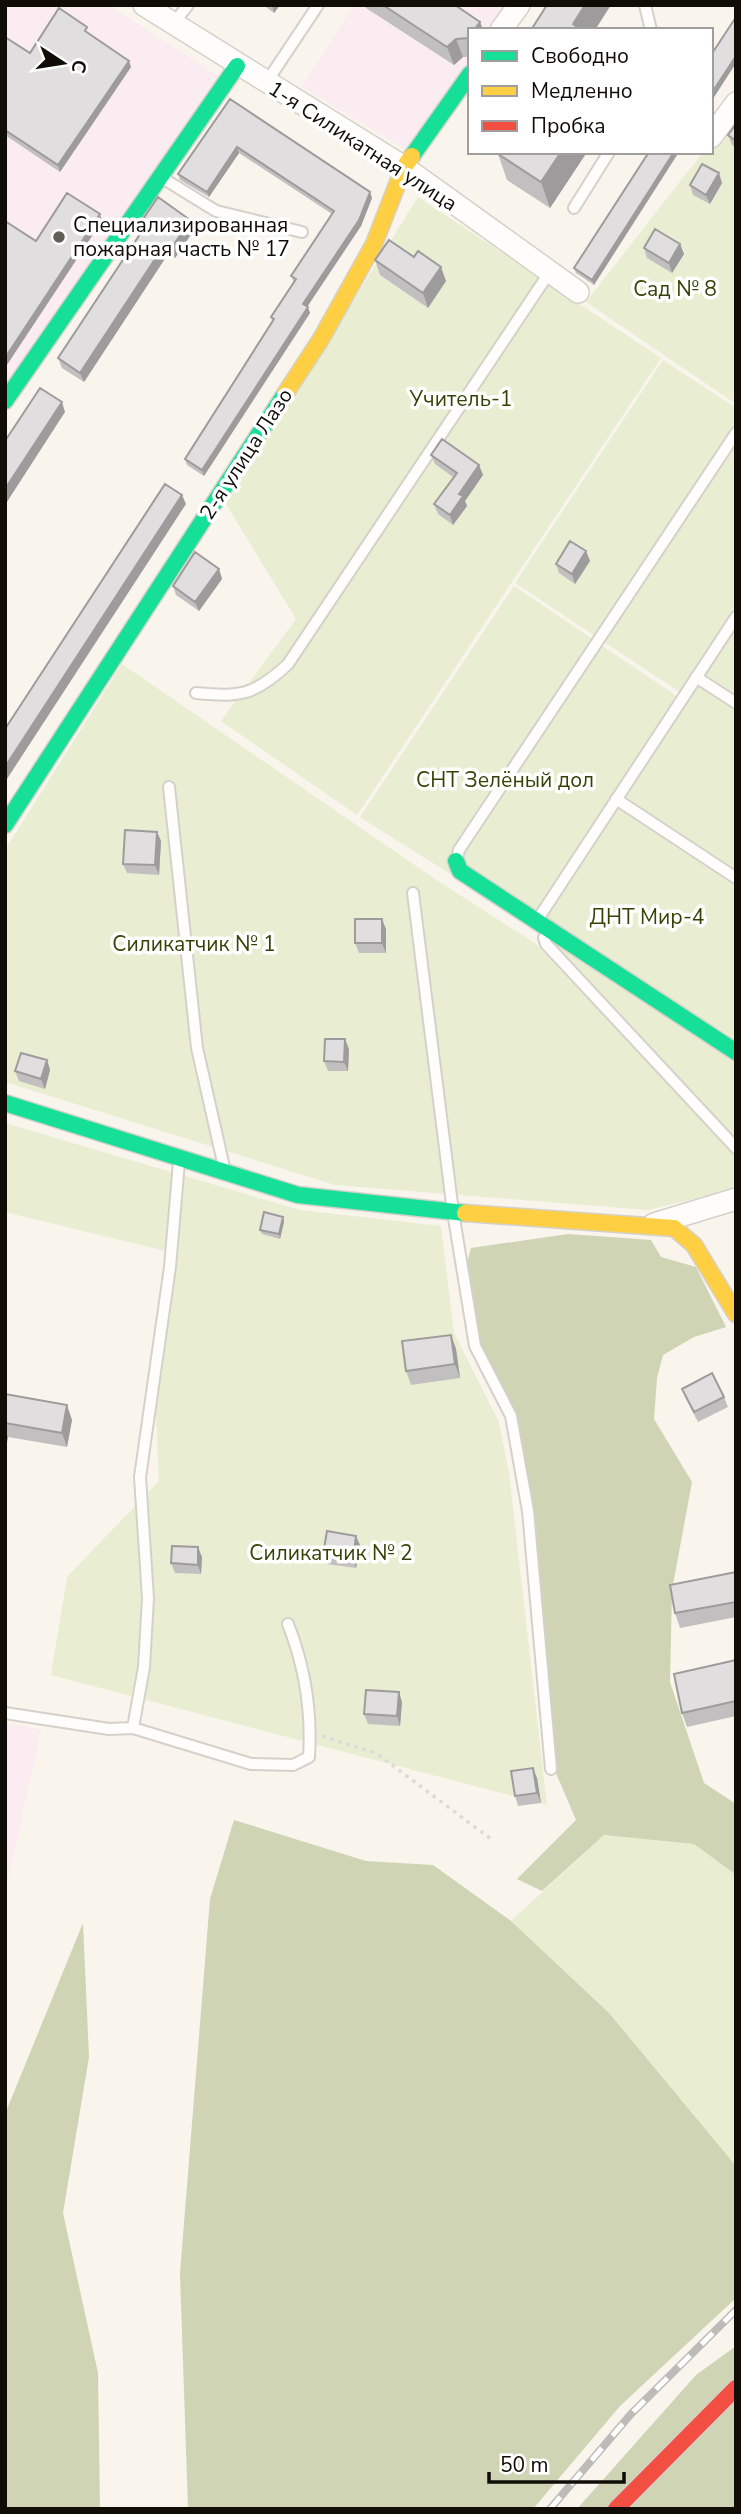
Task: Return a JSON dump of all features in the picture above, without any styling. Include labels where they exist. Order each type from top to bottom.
[{"type":"street","name":"1-я Силикатная улица","points":[[144,5],[237,66],[404,167],[578,292]]},
{"type":"street","points":[[502,28],[519,5]]},
{"type":"street","points":[[5,401],[237,66]]},
{"type":"street","name":"2-я улица Лазо","points":[[5,825],[321,339],[374,244],[404,167],[468,77]]},
{"type":"street","points":[[713,134],[736,103]]},
{"type":"street","points":[[456,861],[460,871],[538,919],[736,1052]]},
{"type":"street","points":[[5,1102],[179,1160],[298,1195],[453,1212],[674,1228],[694,1245],[736,1314]]},
{"type":"street","points":[[654,1225],[736,1199]]},
{"type":"street","points":[[616,2509],[736,2388]]},
{"type":"lane","points":[[173,24],[188,5]]},
{"type":"lane","points":[[266,83],[318,5]]},
{"type":"lane","points":[[645,5],[650,28]]},
{"type":"lane","points":[[574,208],[608,154]]},
{"type":"lane","points":[[161,177],[216,211],[302,232]]},
{"type":"lane","points":[[196,692],[238,696],[272,679],[288,664],[549,273]]},
{"type":"lane","points":[[456,861],[459,850],[736,433]]},
{"type":"lane","points":[[736,617],[538,919],[546,944],[736,1148]]},
{"type":"lane","points":[[696,677],[736,703]]},
{"type":"lane","points":[[169,788],[197,1048],[226,1173]]},
{"type":"lane","points":[[616,799],[736,878]]},
{"type":"lane","points":[[413,893],[453,1212],[475,1346],[511,1416],[527,1511],[551,1769]]},
{"type":"lane","points":[[133,1728],[144,1667],[148,1598],[140,1477],[170,1267],[179,1160]]},
{"type":"lane","points":[[5,1713],[110,1729],[133,1728],[251,1764],[293,1766],[309,1757],[310,1732],[303,1663],[288,1624]]},
{"type":"path","points":[[310,1732],[376,1753],[491,1839]]},
{"type":"shaded area","name":"Специализированная пожарная часть № 17","points":[[5,5],[109,5],[221,78],[5,396]]},
{"type":"shaded area","points":[[354,5],[513,5],[500,28],[468,28],[468,75],[413,154],[302,87]]},
{"type":"shaded area","points":[[5,1722],[41,1730],[5,1893]]},
{"type":"green space","name":"Сад № 8","points":[[736,111],[736,404],[586,302],[701,154],[713,154],[713,140]]},
{"type":"green space","name":"Учитель-1","points":[[418,197],[661,358],[357,815],[221,721],[296,619],[226,504]]},
{"type":"green space","points":[[663,360],[736,408],[736,610],[681,693],[515,583]]},
{"type":"green space","name":"СНТ Зелёный дол","points":[[514,586],[678,697],[531,925],[360,817]]},
{"type":"green space","name":"ДНТ Мир-4","points":[[736,624],[736,1144],[536,926]]},
{"type":"green space","name":"Силикатчик № 1","points":[[122,664],[435,879],[536,944],[736,1156],[736,1189],[648,1210],[335,1185],[5,1082],[5,850]]},
{"type":"green space","name":"Силикатчик № 2","points":[[5,1123],[300,1210],[441,1226],[454,1333],[499,1422],[509,1473],[547,1805],[51,1675],[67,1577],[159,1481],[155,1396],[178,1254],[5,1212]]},
{"type":"green space","points":[[568,1234],[651,1240],[661,1257],[696,1267],[726,1327],[694,1337],[663,1355],[657,1378],[654,1419],[692,1482],[672,1590],[670,1682],[704,1783],[736,1804],[736,1875],[694,1844],[604,1835],[542,1891],[517,1879],[576,1820],[556,1773],[528,1511],[511,1416],[475,1346],[463,1279],[471,1248]]},
{"type":"green space","points":[[234,1820],[366,1861],[433,1865],[511,1921],[609,2013],[736,2166],[736,2298],[620,2406],[533,2509],[188,2509],[180,2273],[210,1899]]},
{"type":"green space","points":[[604,1835],[694,1844],[736,1875],[736,2166],[609,2013],[511,1921]]},
{"type":"green space","points":[[83,1923],[89,2057],[63,2213],[98,2373],[100,2509],[5,2509],[5,2114]]},
{"type":"green space","points":[[736,2346],[736,2509],[577,2509],[696,2375]]},
{"type":"building","points":[[383,5],[455,5],[480,22],[476,28],[468,28],[468,38],[456,39],[447,47]]},
{"type":"building","points":[[547,5],[585,5],[573,24],[578,28],[532,28]]},
{"type":"building","points":[[59,8],[87,27],[85,31],[129,61],[58,165],[5,130],[5,37],[30,53]]},
{"type":"building","points":[[736,17],[736,56],[713,91],[713,52]]},
{"type":"building","points":[[230,99],[370,192],[359,220],[303,304],[308,307],[202,470],[185,459],[274,319],[271,317],[296,279],[291,276],[334,211],[237,147],[207,192],[178,174]]},
{"type":"building","points":[[736,124],[736,141],[728,135]]},
{"type":"building","points":[[498,154],[560,154],[541,182]]},
{"type":"building","points":[[648,154],[673,154],[592,280],[574,268]]},
{"type":"building","points":[[702,164],[719,173],[706,195],[690,185]]},
{"type":"building","points":[[67,193],[100,214],[5,358],[5,221],[36,241]]},
{"type":"building","points":[[158,197],[190,220],[171,249],[165,244],[80,373],[58,358],[144,228],[139,225]]},
{"type":"building","points":[[655,229],[680,244],[669,263],[644,248]]},
{"type":"building","points":[[389,240],[414,257],[418,251],[441,267],[423,293],[375,260]]},
{"type":"building","points":[[40,388],[62,402],[5,489],[5,441]]},
{"type":"building","points":[[442,439],[479,465],[459,494],[463,496],[450,515],[434,504],[457,473],[431,455]]},
{"type":"building","points":[[165,484],[182,495],[5,767],[5,729]]},
{"type":"building","points":[[570,541],[586,551],[572,574],[556,564]]},
{"type":"building","points":[[195,552],[219,569],[195,602],[173,586]]},
{"type":"building","points":[[125,830],[157,832],[155,865],[123,864]]},
{"type":"building","points":[[355,919],[382,919],[382,943],[355,943]]},
{"type":"building","points":[[325,1039],[345,1039],[344,1062],[324,1061]]},
{"type":"building","points":[[21,1053],[47,1060],[41,1079],[15,1071]]},
{"type":"building","points":[[264,1212],[283,1217],[279,1234],[260,1230]]},
{"type":"building","points":[[451,1335],[455,1364],[406,1371],[402,1341]]},
{"type":"building","points":[[712,1373],[724,1397],[694,1412],[682,1389]]},
{"type":"building","points":[[5,1394],[67,1405],[62,1433],[5,1423]]},
{"type":"building","points":[[327,1531],[356,1536],[353,1559],[323,1554]]},
{"type":"building","points":[[172,1546],[198,1547],[198,1565],[171,1563]]},
{"type":"building","points":[[736,1572],[736,1602],[675,1613],[670,1585]]},
{"type":"building","points":[[736,1660],[736,1701],[682,1713],[674,1674]]},
{"type":"building","points":[[366,1690],[399,1692],[397,1716],[364,1714]]},
{"type":"building","points":[[533,1768],[537,1793],[515,1796],[511,1771]]},
{"type":"railway","points":[[550,2509],[631,2414],[736,2310]]},
{"type":"traffic: fast","points":[[5,401],[237,66]]},
{"type":"traffic: fast","points":[[412,156],[468,77]]},
{"type":"traffic: fast","points":[[5,825],[285,394]]},
{"type":"traffic: fast","points":[[456,861],[460,871],[736,1052]]},
{"type":"traffic: fast","points":[[5,1103],[298,1195],[465,1213]]},
{"type":"traffic: slow","points":[[285,394],[321,339],[374,244],[404,167],[412,156]]},
{"type":"traffic: slow","points":[[465,1213],[674,1228],[694,1245],[736,1314]]},
{"type":"traffic: jam","points":[[616,2509],[736,2388]]},
{"type":"place","name":"Специализированная пожарная часть № 17","points":[[59,237]]}]
